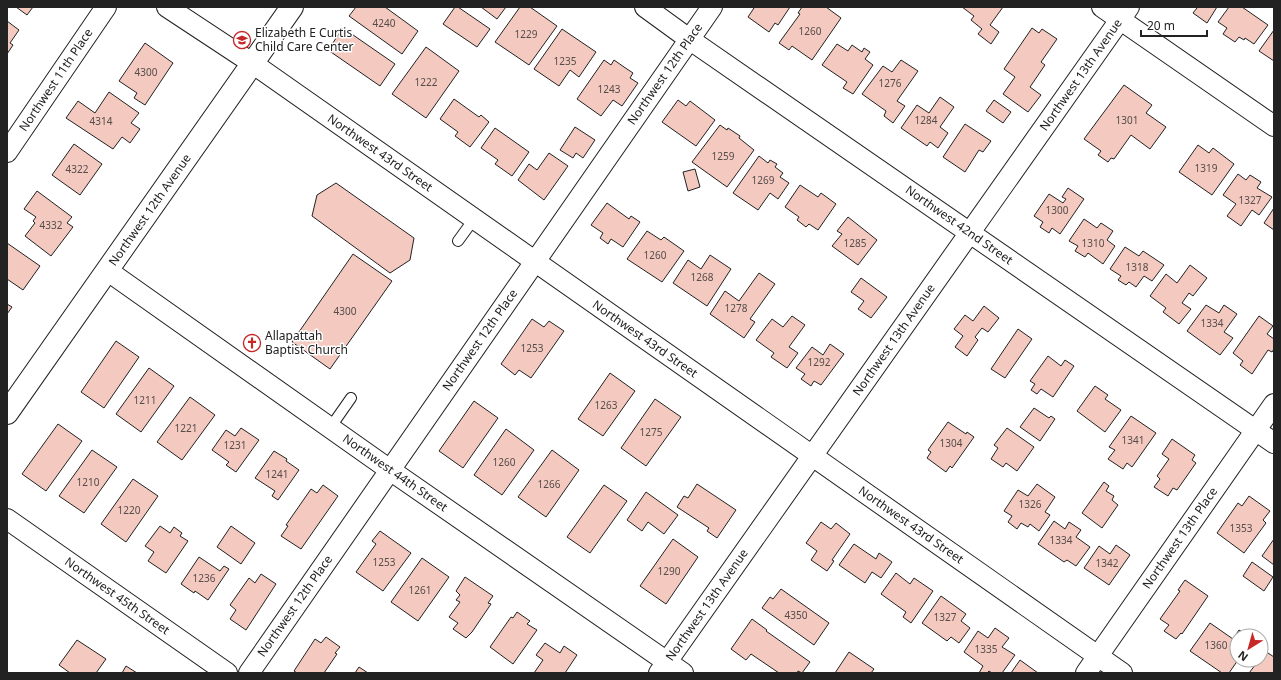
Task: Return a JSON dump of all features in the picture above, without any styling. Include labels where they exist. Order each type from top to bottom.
[{"type":"main road","name":"Northwest 12th Avenue","points":[[7,413],[292,7]]},
{"type":"street","name":"Northwest 11th Place","points":[[7,152],[106,7]]},
{"type":"street","name":"Northwest 43rd Street","points":[[167,7],[252,63],[1122,673]]},
{"type":"street","name":"Northwest 42nd Street","points":[[645,7],[689,39],[1274,443]]},
{"type":"street","name":"Northwest 12th Place","points":[[249,673],[712,7]]},
{"type":"street","points":[[1102,7],[1125,13],[1274,126]]},
{"type":"street","name":"Northwest 13th Avenue","points":[[663,667],[1125,13]]},
{"type":"street","name":"Northwest 44th Street","points":[[108,271],[390,470],[663,667],[683,673]]},
{"type":"street","name":"Northwest 13th Place","points":[[1086,673],[1274,404]]},
{"type":"street","name":"Northwest 45th Street","points":[[7,519],[227,673]]},
{"type":"lane","points":[[458,240],[474,218]]},
{"type":"lane","points":[[330,428],[351,398]]},
{"type":"building","points":[[16,7],[33,7],[27,15]]},
{"type":"building","points":[[356,7],[385,7],[418,31],[402,54],[349,16]]},
{"type":"building","points":[[455,7],[458,7],[490,29],[477,47],[443,24]]},
{"type":"building","points":[[481,7],[506,7],[497,19]]},
{"type":"building","points":[[520,7],[530,7],[557,26],[529,65],[495,42]]},
{"type":"building","points":[[752,7],[790,7],[778,25],[775,23],[769,32],[748,17],[754,8]]},
{"type":"building","points":[[802,7],[826,7],[841,18],[812,60],[792,46],[789,50],[779,43],[800,14],[798,13]]},
{"type":"building","points":[[962,7],[1003,7],[990,25],[999,32],[991,44],[978,34],[982,29],[971,20],[974,16]]},
{"type":"building","points":[[1196,7],[1217,7],[1207,23],[1193,13],[1197,8]]},
{"type":"building","points":[[1229,7],[1242,7],[1268,25],[1254,44],[1245,38],[1244,40],[1239,37],[1235,42],[1223,34],[1227,28],[1218,22]]},
{"type":"building","points":[[7,21],[19,30],[10,43],[13,45],[7,54]]},
{"type":"building","points":[[343,28],[395,64],[380,86],[328,50]]},
{"type":"building","points":[[1032,28],[1039,33],[1042,29],[1057,39],[1041,62],[1045,65],[1030,87],[1041,95],[1028,112],[1003,94],[1015,77],[1004,69]]},
{"type":"building","points":[[562,29],[596,52],[579,77],[570,70],[559,86],[534,69]]},
{"type":"building","points":[[1274,30],[1274,61],[1259,51]]},
{"type":"building","points":[[145,43],[173,63],[145,105],[134,98],[137,93],[119,81]]},
{"type":"building","points":[[837,44],[848,51],[852,45],[862,52],[864,48],[870,52],[865,59],[873,65],[853,94],[843,88],[847,82],[822,65]]},
{"type":"building","points":[[426,47],[459,71],[426,118],[392,94]]},
{"type":"building","points":[[604,60],[611,65],[614,60],[633,73],[630,78],[638,83],[622,106],[613,100],[601,116],[577,99]]},
{"type":"building","points":[[901,60],[918,71],[897,101],[905,106],[893,123],[884,116],[886,111],[862,94],[883,66],[892,72]]},
{"type":"building","points":[[1124,85],[1152,105],[1146,113],[1166,127],[1150,149],[1131,135],[1114,159],[1111,158],[1108,162],[1098,155],[1101,151],[1084,139]]},
{"type":"building","points":[[109,92],[139,113],[131,123],[140,129],[130,143],[122,137],[113,149],[66,118],[78,101],[95,113]]},
{"type":"building","points":[[940,97],[954,107],[940,127],[948,133],[938,148],[930,142],[927,146],[901,128],[917,105],[929,113]]},
{"type":"building","points":[[454,99],[479,117],[481,115],[489,122],[470,147],[455,136],[458,132],[440,119]]},
{"type":"building","points":[[678,100],[686,106],[690,101],[715,120],[696,146],[662,122]]},
{"type":"building","points":[[994,100],[1011,112],[1003,123],[986,111]]},
{"type":"building","points":[[965,124],[991,141],[983,152],[979,150],[965,172],[943,157]]},
{"type":"building","points":[[720,125],[727,130],[728,128],[740,136],[739,138],[754,150],[727,187],[692,162]]},
{"type":"building","points":[[575,127],[595,140],[583,158],[576,153],[573,158],[560,150]]},
{"type":"building","points":[[495,128],[529,152],[512,176],[495,164],[498,160],[481,148]]},
{"type":"building","points":[[74,144],[102,164],[80,195],[52,175]]},
{"type":"building","points":[[1198,145],[1209,153],[1213,148],[1234,164],[1212,195],[1179,172]]},
{"type":"building","points":[[549,153],[568,166],[544,200],[518,180],[529,164],[537,170]]},
{"type":"building","points":[[759,156],[768,163],[770,160],[777,164],[775,167],[783,173],[780,177],[789,183],[778,199],[770,193],[758,210],[733,193]]},
{"type":"building","points":[[695,169],[700,187],[688,191],[683,172]]},
{"type":"building","points":[[1238,174],[1246,180],[1250,175],[1261,182],[1257,188],[1272,197],[1259,215],[1252,210],[1241,226],[1227,216],[1236,204],[1223,195]]},
{"type":"building","points":[[336,183],[414,238],[410,260],[390,273],[312,216],[317,195]]},
{"type":"building","points":[[800,185],[818,197],[821,193],[836,204],[818,230],[809,224],[806,227],[797,220],[799,217],[785,207]]},
{"type":"building","points":[[1068,188],[1084,199],[1060,234],[1052,228],[1049,233],[1040,227],[1043,222],[1034,216],[1049,194],[1063,203],[1066,199],[1062,197]]},
{"type":"building","points":[[37,191],[72,217],[67,223],[73,227],[51,256],[25,236],[35,223],[33,221],[36,217],[24,209]]},
{"type":"building","points":[[607,203],[629,219],[631,216],[640,222],[623,247],[611,239],[608,244],[600,238],[603,233],[591,225]]},
{"type":"building","points":[[1274,208],[1274,230],[1264,223]]},
{"type":"building","points":[[848,217],[877,240],[858,265],[832,246],[842,234],[837,231]]},
{"type":"building","points":[[1084,219],[1097,228],[1101,223],[1113,231],[1107,240],[1115,246],[1103,264],[1088,253],[1085,257],[1075,251],[1078,246],[1069,241]]},
{"type":"building","points":[[647,231],[661,240],[664,237],[684,251],[662,282],[627,259]]},
{"type":"building","points":[[7,243],[40,266],[23,290],[7,279]]},
{"type":"building","points":[[1125,247],[1139,256],[1143,251],[1164,265],[1152,281],[1144,276],[1136,287],[1129,282],[1126,285],[1118,280],[1121,276],[1110,269]]},
{"type":"building","points":[[353,254],[392,281],[330,369],[292,342]]},
{"type":"building","points":[[710,255],[731,269],[707,306],[673,283],[688,260],[701,269]]},
{"type":"building","points":[[1190,265],[1207,278],[1193,296],[1189,293],[1182,303],[1191,309],[1179,324],[1163,312],[1166,308],[1150,296],[1166,274],[1177,283]]},
{"type":"building","points":[[759,273],[775,284],[750,319],[755,322],[744,338],[710,314],[725,291],[739,301]]},
{"type":"building","points":[[861,278],[887,297],[871,318],[858,309],[864,301],[851,292]]},
{"type":"building","points":[[7,304],[12,307],[7,314]]},
{"type":"building","points":[[1206,305],[1219,313],[1224,305],[1237,314],[1224,332],[1233,338],[1220,355],[1187,331]]},
{"type":"building","points":[[984,306],[999,318],[988,332],[982,328],[975,337],[978,340],[967,356],[955,347],[963,336],[954,329],[965,315],[973,321]]},
{"type":"building","points":[[792,316],[805,325],[789,347],[798,353],[787,368],[771,357],[774,353],[756,340],[772,319],[783,327]]},
{"type":"building","points":[[1259,316],[1273,326],[1267,334],[1274,339],[1274,349],[1272,352],[1268,350],[1252,374],[1240,365],[1243,361],[1233,353]]},
{"type":"building","points":[[532,319],[544,327],[549,321],[564,331],[531,378],[519,370],[515,375],[501,364]]},
{"type":"building","points":[[1018,329],[1032,339],[1005,378],[991,369]]},
{"type":"building","points":[[116,341],[139,357],[104,408],[81,392]]},
{"type":"building","points":[[830,344],[844,354],[821,385],[814,381],[811,386],[801,379],[805,374],[796,368],[812,347],[823,355]]},
{"type":"building","points":[[1048,356],[1061,366],[1065,360],[1074,366],[1053,397],[1041,389],[1037,394],[1031,390],[1035,384],[1030,381]]},
{"type":"building","points":[[149,368],[174,386],[141,432],[116,414]]},
{"type":"building","points":[[610,373],[635,391],[603,436],[578,419]]},
{"type":"building","points":[[1095,386],[1108,395],[1105,399],[1121,410],[1105,432],[1077,411]]},
{"type":"building","points":[[190,397],[215,415],[182,460],[157,442]]},
{"type":"building","points":[[655,399],[681,417],[646,466],[621,448]]},
{"type":"building","points":[[474,401],[498,418],[463,468],[439,451]]},
{"type":"building","points":[[1034,408],[1049,418],[1051,416],[1055,419],[1040,441],[1020,427]]},
{"type":"building","points":[[1131,416],[1156,433],[1132,467],[1127,463],[1123,469],[1108,459],[1115,450],[1109,447]]},
{"type":"building","points":[[948,422],[966,434],[967,432],[974,437],[952,468],[950,466],[946,472],[927,458],[931,452],[928,450]]},
{"type":"building","points":[[58,424],[82,441],[46,491],[22,474]]},
{"type":"building","points":[[241,428],[259,440],[236,472],[226,465],[229,462],[212,450],[226,430],[235,436]]},
{"type":"building","points":[[1007,428],[1034,447],[1017,471],[1006,463],[1003,467],[991,459],[998,448],[994,445]]},
{"type":"building","points":[[506,429],[534,450],[502,495],[474,475]]},
{"type":"building","points":[[1172,439],[1195,455],[1192,460],[1196,463],[1177,490],[1173,488],[1168,496],[1154,487],[1160,479],[1157,476],[1169,459],[1162,454]]},
{"type":"building","points":[[92,450],[117,467],[84,513],[59,496]]},
{"type":"building","points":[[552,450],[579,470],[546,517],[518,497]]},
{"type":"building","points":[[274,451],[287,459],[286,461],[299,470],[278,500],[272,496],[275,491],[255,478]]},
{"type":"building","points":[[133,479],[158,496],[126,542],[101,524]]},
{"type":"building","points":[[1104,482],[1109,486],[1106,491],[1114,496],[1112,500],[1118,505],[1102,528],[1082,513]]},
{"type":"building","points":[[697,484],[736,510],[717,538],[707,531],[709,528],[677,507],[684,496],[688,498]]},
{"type":"building","points":[[1037,484],[1055,497],[1045,512],[1050,515],[1039,531],[1030,524],[1028,527],[1021,523],[1017,529],[1008,522],[1012,516],[1004,511],[1018,490],[1028,496]]},
{"type":"building","points":[[323,485],[338,496],[301,549],[281,536],[288,526],[286,525],[311,489],[317,493]]},
{"type":"building","points":[[604,485],[627,501],[590,553],[567,537]]},
{"type":"building","points":[[646,492],[678,515],[664,534],[648,522],[642,531],[627,520]]},
{"type":"building","points":[[1249,496],[1270,511],[1263,520],[1266,523],[1244,553],[1217,533],[1238,503],[1242,506]]},
{"type":"building","points":[[1054,521],[1065,529],[1069,522],[1081,530],[1076,537],[1090,547],[1076,566],[1067,560],[1064,562],[1038,544]]},
{"type":"building","points":[[821,522],[831,529],[836,523],[850,534],[832,560],[834,561],[827,571],[811,560],[817,551],[806,543]]},
{"type":"building","points":[[160,526],[170,533],[174,527],[182,533],[180,536],[188,541],[166,573],[148,561],[154,552],[145,546]]},
{"type":"building","points":[[231,526],[255,543],[241,564],[217,547]]},
{"type":"building","points":[[380,531],[411,553],[383,591],[356,572],[376,544],[372,541]]},
{"type":"building","points":[[673,539],[698,557],[666,604],[640,586]]},
{"type":"building","points":[[1274,539],[1274,565],[1262,556]]},
{"type":"building","points":[[854,544],[876,559],[879,553],[892,562],[881,578],[872,572],[865,583],[839,565]]},
{"type":"building","points":[[1116,545],[1130,555],[1109,585],[1084,568],[1099,546],[1110,554]]},
{"type":"building","points":[[199,557],[220,571],[224,566],[229,569],[208,600],[181,584]]},
{"type":"building","points":[[422,558],[449,577],[418,621],[391,602]]},
{"type":"building","points":[[1252,562],[1273,577],[1264,591],[1243,576]]},
{"type":"building","points":[[896,573],[910,584],[914,578],[933,591],[911,623],[903,617],[906,612],[881,594]]},
{"type":"building","points":[[261,574],[276,584],[246,630],[230,619],[236,610],[230,605],[249,578],[255,583]]},
{"type":"building","points":[[465,577],[493,596],[488,603],[491,604],[472,632],[466,638],[453,629],[458,623],[449,617],[460,602],[456,600],[460,595],[456,591]]},
{"type":"building","points":[[1185,580],[1208,596],[1182,634],[1181,633],[1176,639],[1164,631],[1169,625],[1160,619],[1180,591],[1178,590]]},
{"type":"building","points":[[781,589],[829,623],[814,645],[762,608],[770,597],[773,599]]},
{"type":"building","points":[[941,596],[966,614],[961,621],[970,628],[959,643],[951,637],[947,641],[922,623]]},
{"type":"building","points":[[517,612],[530,621],[527,624],[537,630],[513,664],[490,647],[511,617],[513,618]]},
{"type":"building","points":[[752,619],[767,630],[766,631],[810,662],[802,673],[798,671],[797,673],[779,673],[751,654],[746,660],[731,649]]},
{"type":"building","points":[[1210,623],[1229,636],[1229,668],[1232,668],[1229,673],[1222,673],[1190,651]]},
{"type":"building","points":[[995,628],[1009,638],[1002,647],[1015,655],[1002,673],[992,673],[989,671],[987,673],[979,673],[983,666],[964,652],[978,631],[988,638]]},
{"type":"building","points":[[326,637],[340,647],[324,673],[297,673],[294,671],[315,639],[321,643]]},
{"type":"building","points":[[77,640],[106,659],[96,673],[70,673],[59,665]]},
{"type":"building","points":[[545,643],[560,653],[564,646],[577,655],[565,673],[534,673],[543,660],[536,655]]},
{"type":"building","points":[[849,652],[874,669],[871,673],[835,673]]},
{"type":"building","points":[[1269,654],[1274,657],[1274,673],[1249,673],[1253,668],[1269,668]]},
{"type":"building","points":[[1020,660],[1038,673],[1011,673]]},
{"type":"building","points":[[126,666],[137,673],[122,673]]},
{"type":"building","points":[[359,667],[368,673],[355,673]]},
{"type":"place","name":"Elizabeth E Curtis Child Care Center","points":[[242,40]]},
{"type":"place","name":"Allapattah Baptist Church","points":[[252,343]]}]
